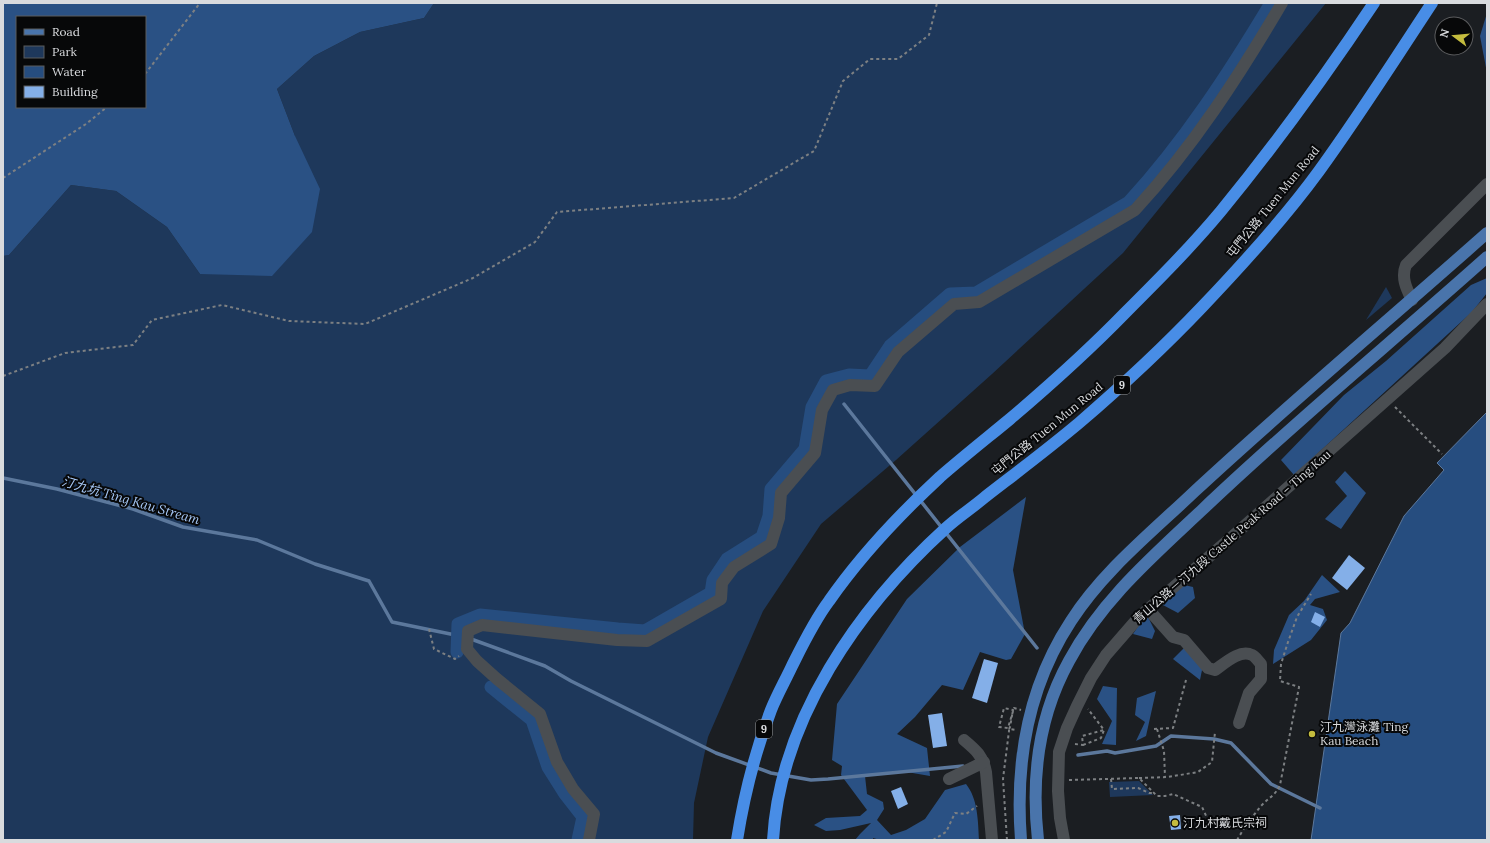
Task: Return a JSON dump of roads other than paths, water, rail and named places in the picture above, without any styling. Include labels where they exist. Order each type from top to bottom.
[{"type":"highway","name":"9","points":[[737,840],[740,820],[758,746],[772,708],[806,639],[827,603],[845,578],[873,544],[903,512],[941,476],[1032,400],[1099,339],[1198,237],[1220,213],[1280,137],[1337,58],[1374,3]]},
{"type":"highway","name":"屯門公路 Tuen Mun Road","points":[[773,840],[778,800],[785,773],[807,712],[820,684],[863,617],[919,554],[948,526],[1050,446],[1131,377],[1231,276],[1280,220],[1319,171],[1432,3]]},
{"type":"main road","points":[[1021,840],[1019,811],[1020,763],[1028,721],[1039,686],[1054,650],[1071,621],[1093,592],[1119,562],[1223,465],[1487,233]]},
{"type":"main road","points":[[1038,840],[1035,815],[1036,763],[1046,717],[1055,690],[1069,661],[1087,630],[1107,604],[1132,576],[1234,480],[1487,257]]},
{"type":"street","points":[[589,840],[594,814],[573,789],[557,762],[540,714],[497,679],[473,657],[467,649],[468,631],[482,626],[617,640],[647,641],[721,599],[722,583],[734,567],[770,544],[779,518],[781,493],[815,453],[822,410],[833,390],[850,385],[875,386],[898,352],[954,304],[979,302],[1135,210],[1155,188],[1209,117],[1254,52],[1282,3]]},
{"type":"street","points":[[1412,300],[1404,282],[1404,270],[1406,265],[1487,184]]},
{"type":"street","name":"青山公路－汀九段 Castle Peak Road – Ting Kau","points":[[1064,840],[1060,818],[1058,779],[1059,752],[1067,728],[1091,678],[1106,655],[1139,617],[1233,536],[1445,348],[1487,304]]},
{"type":"street","points":[[1148,609],[1173,637],[1184,640],[1208,668],[1215,670],[1232,658],[1245,653],[1253,655],[1261,664],[1261,678],[1250,693],[1239,722]]},
{"type":"street","points":[[964,740],[976,750],[984,762],[992,840]]},
{"type":"street","points":[[949,779],[984,762]]},
{"type":"water","points":[[1487,412],[1487,840],[1311,840],[1341,633],[1350,623],[1404,516],[1444,470],[1437,463]]},
{"type":"waterway","points":[[457,652],[458,624],[480,615],[645,631],[711,593],[713,580],[727,559],[762,537],[769,516],[771,489],[805,449],[812,407],[826,381],[849,375],[870,376],[890,346],[950,294],[976,293],[1129,202],[1149,179],[1205,106],[1271,3]]},
{"type":"waterway","points":[[844,404],[1037,648]]},
{"type":"waterway","name":"汀九坑 Ting Kau Stream","points":[[3,478],[57,489],[133,509],[183,527],[257,540],[315,564],[369,581],[392,622],[465,637]]},
{"type":"waterway","points":[[471,639],[545,666],[571,681],[716,753],[771,773],[811,780],[963,766]]},
{"type":"waterway","points":[[491,687],[532,720],[548,767],[565,794],[583,817],[578,840]]},
{"type":"waterway","points":[[1078,755],[1107,751],[1115,753],[1156,746],[1171,736],[1214,739],[1231,743],[1271,784],[1320,808]]},
{"type":"place","name":"汀九灣泳灘 Ting Kau Beach","points":[[1312,734]]},
{"type":"place","name":"汀九村戴氏宗祠","points":[[1175,823]]}]
